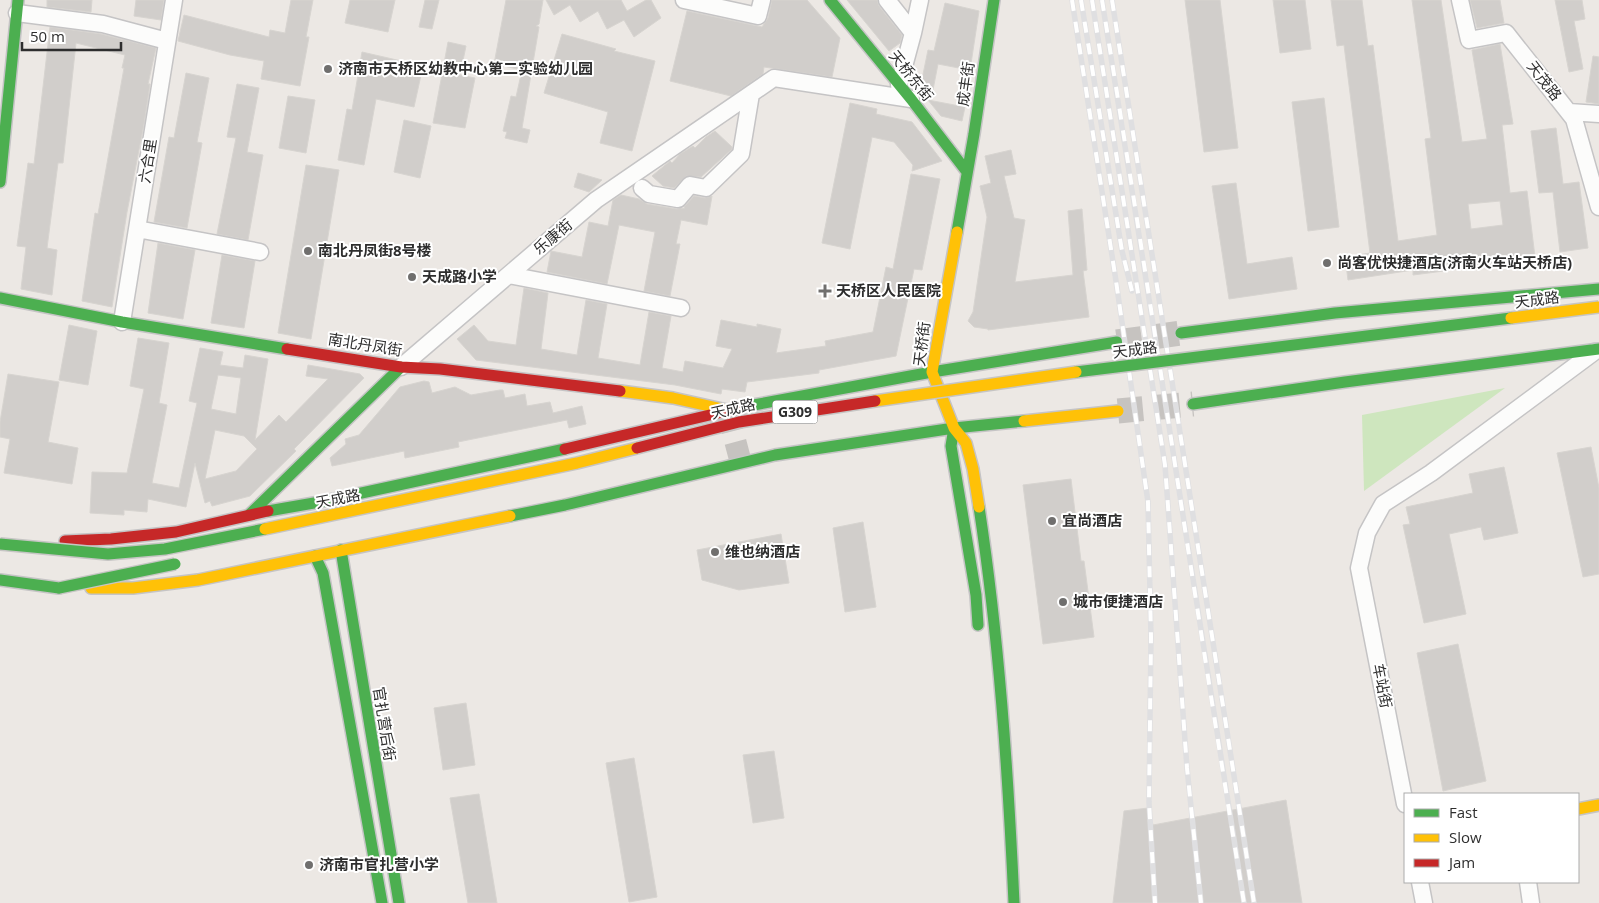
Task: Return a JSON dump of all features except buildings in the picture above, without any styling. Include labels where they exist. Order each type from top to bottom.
[{"type":"main road","name":"天桥东街","points":[[830,0],[911,99],[967,172]]},
{"type":"main road","name":"成丰街","points":[[967,172],[994,0]]},
{"type":"main road","points":[[0,182],[18,6]]},
{"type":"main road","name":"天桥街","points":[[954,428],[932,372],[967,172]]},
{"type":"main road","name":"天成路","points":[[1181,334],[1335,313],[1599,289]]},
{"type":"main road","name":"南北丹凤街","points":[[0,298],[122,322],[400,367],[440,369],[673,398],[726,410]]},
{"type":"main road","name":"天成路","points":[[0,544],[108,554],[165,549],[558,467],[740,422],[789,413],[1065,374],[1599,307]]},
{"type":"main road","name":"天成路","points":[[0,544],[111,539],[176,532],[250,514],[320,502],[524,459],[726,410],[932,372],[1117,342]]},
{"type":"main road","points":[[1193,404],[1355,380],[1598,349]]},
{"type":"main road","name":"乐康街","points":[[250,514],[400,367]]},
{"type":"main road","points":[[930,408],[958,404]]},
{"type":"main road","points":[[0,580],[59,588],[142,587],[198,580],[565,505],[775,456],[954,428],[1118,411]]},
{"type":"main road","points":[[954,428],[951,446],[973,576],[979,633]]},
{"type":"main road","points":[[954,428],[966,444],[973,469],[991,587],[1009,794],[1014,903]]},
{"type":"main road","name":"官扎营后街","points":[[341,550],[399,903]]},
{"type":"main road","points":[[315,556],[323,572],[382,903]]},
{"type":"main road","points":[[59,588],[190,561]]},
{"type":"main road","points":[[1579,809],[1599,805]]},
{"type":"street","name":"六合里","points":[[122,322],[174,0]]},
{"type":"street","points":[[684,0],[758,16],[762,0]]},
{"type":"street","points":[[887,0],[913,33]]},
{"type":"street","points":[[899,85],[920,0]]},
{"type":"street","name":"天茂路","points":[[1460,0],[1469,40],[1506,33],[1574,119],[1599,207]]},
{"type":"street","points":[[18,6],[103,24],[167,41]]},
{"type":"street","name":"乐康街","points":[[400,367],[596,200],[774,78],[911,99]]},
{"type":"street","points":[[642,188],[649,194],[678,199],[690,185],[706,188],[741,154],[751,94]]},
{"type":"street","points":[[1569,112],[1599,114]]},
{"type":"street","points":[[137,229],[260,252]]},
{"type":"street","points":[[509,275],[681,308]]},
{"type":"street","name":"车站街","points":[[1404,799],[1359,568],[1367,533],[1383,504],[1431,473],[1598,349]]},
{"type":"street","points":[[1420,883],[1424,903]]},
{"type":"street","points":[[1528,883],[1531,903]]},
{"type":"green space","points":[[1505,388],[1364,491],[1362,415]]},
{"type":"tunnel","points":[[1117,342],[1181,333]]},
{"type":"tunnel","points":[[1118,411],[1193,404]]},
{"type":"tunnel","points":[[727,410],[741,463]]},
{"type":"railway","points":[[1072,0],[1148,502],[1151,637],[1149,802],[1155,903]]},
{"type":"railway","points":[[1081,0],[1122,251],[1132,291]]},
{"type":"railway","points":[[1092,0],[1165,465],[1187,768],[1201,903]]},
{"type":"railway","points":[[1102,0],[1244,903]]},
{"type":"railway","points":[[1112,0],[1254,903]]},
{"type":"traffic: fast","points":[[0,182],[18,0]]},
{"type":"traffic: fast","points":[[830,0],[911,99],[967,172]]},
{"type":"traffic: fast","points":[[957,232],[994,0]]},
{"type":"traffic: fast","points":[[1181,333],[1335,313],[1599,289]]},
{"type":"traffic: fast","points":[[0,298],[122,322],[287,349]]},
{"type":"traffic: fast","points":[[1076,372],[1511,318]]},
{"type":"traffic: fast","points":[[748,406],[932,372],[1117,342]]},
{"type":"traffic: fast","points":[[1193,404],[1599,349]]},
{"type":"traffic: fast","points":[[250,514],[401,367]]},
{"type":"traffic: fast","points":[[510,516],[565,505],[775,455],[954,428],[1024,421]]},
{"type":"traffic: fast","points":[[954,428],[951,446],[976,595],[978,625]]},
{"type":"traffic: fast","points":[[268,511],[320,502],[565,449]]},
{"type":"traffic: fast","points":[[979,507],[992,605],[1002,704],[1014,903]]},
{"type":"traffic: fast","points":[[0,544],[108,554],[165,549],[265,529]]},
{"type":"traffic: fast","points":[[341,550],[399,903]]},
{"type":"traffic: fast","points":[[315,556],[323,573],[382,903]]},
{"type":"traffic: fast","points":[[59,588],[175,564]]},
{"type":"traffic: fast","points":[[0,580],[59,588]]},
{"type":"traffic: slow","points":[[957,232],[932,372],[954,428],[966,443],[973,469],[979,507]]},
{"type":"traffic: slow","points":[[1511,318],[1599,307]]},
{"type":"traffic: slow","points":[[875,401],[1076,372]]},
{"type":"traffic: slow","points":[[620,391],[673,398],[727,410]]},
{"type":"traffic: slow","points":[[1024,421],[1118,411]]},
{"type":"traffic: slow","points":[[265,529],[577,463],[637,448]]},
{"type":"traffic: slow","points":[[91,588],[133,588],[198,580],[510,516]]},
{"type":"traffic: slow","points":[[1579,809],[1599,805]]},
{"type":"traffic: jam","points":[[287,349],[401,367],[440,369],[620,391]]},
{"type":"traffic: jam","points":[[637,448],[739,422],[875,401]]},
{"type":"traffic: jam","points":[[565,449],[748,406]]},
{"type":"traffic: jam","points":[[65,541],[111,539],[176,532],[268,511]]},
{"type":"place","name":"济南市天桥区幼教中心第二实验幼儿园","points":[[328,69]]},
{"type":"place","name":"南北丹凤街8号楼","points":[[308,251]]},
{"type":"place","name":"尚客优快捷酒店(济南火车站天桥店)","points":[[1327,263]]},
{"type":"place","name":"天成路小学","points":[[412,277]]},
{"type":"place","name":"天桥区人民医院","points":[[825,291]]},
{"type":"place","name":"宜尚酒店","points":[[1052,521]]},
{"type":"place","name":"维也纳酒店","points":[[715,552]]},
{"type":"place","name":"城市便捷酒店","points":[[1063,602]]},
{"type":"place","name":"济南市官扎营小学","points":[[309,865]]}]
